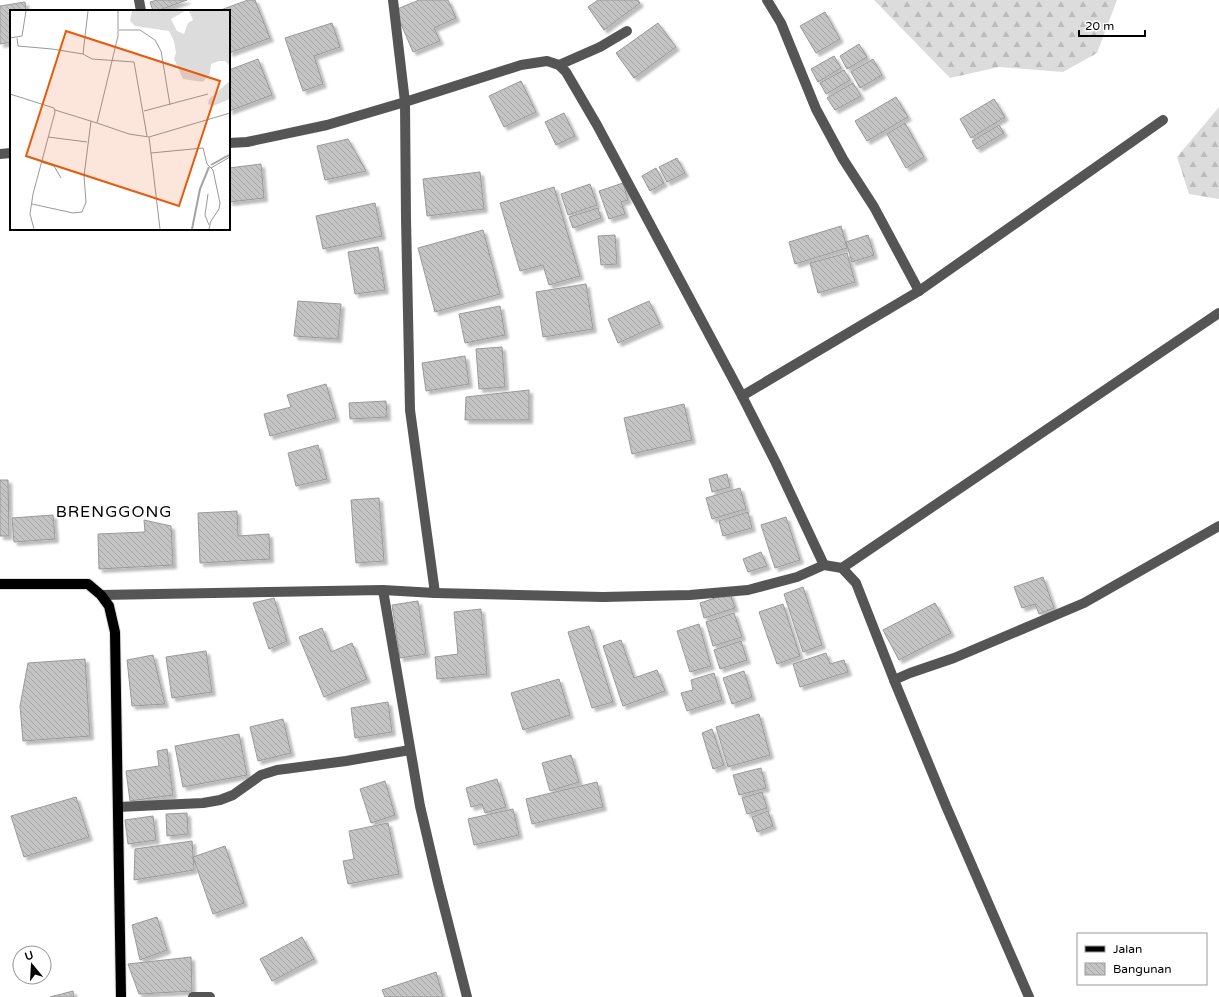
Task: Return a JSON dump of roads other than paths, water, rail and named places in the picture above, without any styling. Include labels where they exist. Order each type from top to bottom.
[{"type":"main road","points":[[0,584],[88,584],[101,595],[109,606],[115,632],[121,997]]},
{"type":"street","points":[[139,0],[141,10]]},
{"type":"street","points":[[392,0],[405,102],[410,410],[435,593]]},
{"type":"street","points":[[767,0],[781,23],[816,109],[843,159],[874,207],[919,291]]},
{"type":"street","points":[[230,143],[248,142],[328,125],[521,65],[547,61],[562,64],[600,48],[627,31]]},
{"type":"street","points":[[562,64],[597,125],[742,396],[776,463],[824,565]]},
{"type":"street","points":[[742,396],[919,291],[1163,120]]},
{"type":"street","points":[[0,154],[10,153]]},
{"type":"street","points":[[842,568],[1219,313]]},
{"type":"street","points":[[894,680],[954,658],[1084,603],[1219,526]]},
{"type":"street","points":[[101,595],[382,590],[435,593],[602,597],[690,595],[748,590],[797,577],[824,565],[842,568],[856,583],[946,806],[1029,997]]},
{"type":"street","points":[[382,590],[420,806],[434,868],[467,997]]},
{"type":"street","points":[[118,807],[203,803],[220,800],[233,795],[261,775],[277,770],[346,761],[410,750]]},
{"type":"street","points":[[194,997],[210,997]]},
{"type":"district","name":"BRENGGONG","points":[[114,511]]}]
